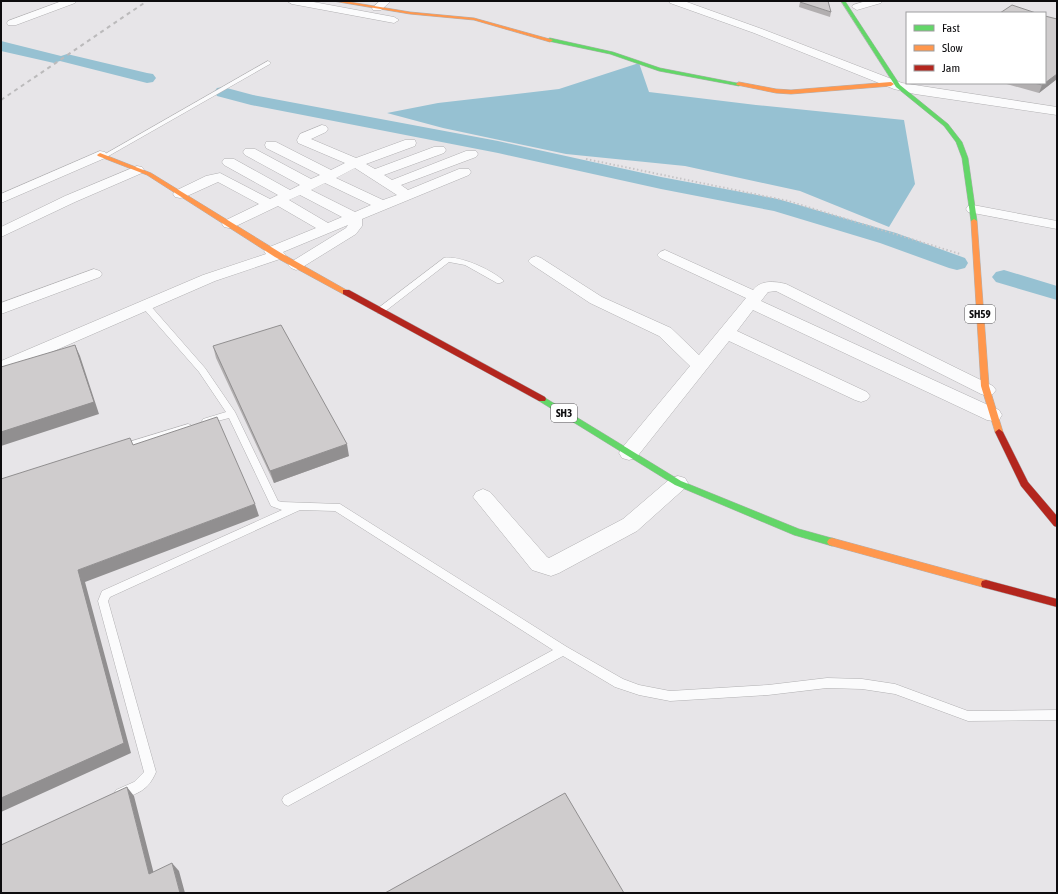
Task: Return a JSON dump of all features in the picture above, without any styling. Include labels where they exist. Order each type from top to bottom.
[{"type":"main road","points":[[340,1],[410,13],[474,19],[543,39],[611,53],[654,68],[776,91],[791,92],[904,82]]},
{"type":"main road","name":"SH59","points":[[843,1],[863,16],[904,82],[920,104]]},
{"type":"main road","name":"SH59","points":[[854,8],[920,104],[946,125],[959,142],[965,158],[973,209],[975,258],[986,390],[997,428],[1024,484],[1057,523]]},
{"type":"main road","name":"SH3","points":[[101,156],[149,174],[275,253],[532,394],[678,483],[798,532],[1057,603]]},
{"type":"street","points":[[1,27],[71,1]]},
{"type":"street","points":[[292,1],[394,20]]},
{"type":"street","points":[[376,8],[386,1]]},
{"type":"street","points":[[674,1],[904,82]]},
{"type":"street","points":[[854,8],[878,1]]},
{"type":"street","points":[[1,18],[12,23]]},
{"type":"street","points":[[915,84],[1057,111]]},
{"type":"street","points":[[322,129],[305,137],[303,140],[356,163],[407,195]]},
{"type":"street","points":[[228,224],[356,163],[410,143]]},
{"type":"street","points":[[271,145],[382,205]]},
{"type":"street","points":[[373,174],[439,150]]},
{"type":"street","points":[[250,152],[289,195],[327,228]]},
{"type":"street","points":[[390,185],[471,154]]},
{"type":"street","points":[[1,199],[101,156]]},
{"type":"street","points":[[229,162],[289,195]]},
{"type":"street","points":[[1,233],[70,199],[137,170]]},
{"type":"street","points":[[1,368],[209,278],[275,253],[327,228],[464,172]]},
{"type":"street","points":[[180,194],[211,179],[220,177],[289,195],[354,217]]},
{"type":"street","points":[[973,209],[1057,225]]},
{"type":"street","points":[[296,265],[352,231],[355,228],[356,223],[354,217]]},
{"type":"street","points":[[665,255],[753,300],[993,415]]},
{"type":"street","points":[[536,261],[596,300],[665,332],[700,366]]},
{"type":"street","points":[[1,310],[94,274]]},
{"type":"street","points":[[629,453],[753,300],[763,288],[767,286],[780,287],[986,390]]},
{"type":"street","points":[[727,333],[861,396]]},
{"type":"street","points":[[483,497],[540,564],[551,567],[630,524],[678,483]]},
{"type":"lane","points":[[101,156],[268,63]]},
{"type":"lane","points":[[380,311],[441,263],[448,260],[455,259],[464,262],[500,281]]},
{"type":"lane","points":[[146,306],[202,370],[232,414],[274,503],[281,506],[337,507],[562,650],[619,682],[639,690],[670,696],[768,690],[827,683],[862,684],[895,689],[968,716],[1057,715]]},
{"type":"lane","points":[[116,449],[232,414]]},
{"type":"lane","points":[[113,797],[140,785],[148,779],[150,772],[103,601],[106,594],[301,506]]},
{"type":"lane","points":[[288,800],[562,650]]},
{"type":"path","points":[[586,159],[788,202],[873,226],[975,258]]},
{"type":"water","points":[[639,63],[649,92],[756,105],[904,120],[915,184],[889,227],[800,191],[685,166],[566,154],[443,128],[387,113],[438,103],[559,89]]},
{"type":"building","points":[[828,1],[831,12],[800,2]]},
{"type":"building","points":[[1012,5],[1033,12],[1002,12]]},
{"type":"building","points":[[1046,16],[1057,19],[1057,74],[1046,82]]},
{"type":"building","points":[[281,325],[347,444],[270,471],[213,346]]},
{"type":"building","points":[[75,345],[94,402],[1,432],[1,367]]},
{"type":"building","points":[[217,417],[255,504],[78,570],[124,743],[1,798],[1,479],[130,438],[133,445]]},
{"type":"building","points":[[127,787],[149,874],[172,863],[180,893],[1,893],[1,845]]},
{"type":"building","points":[[565,793],[624,893],[385,893]]},
{"type":"waterway","points":[[1,46],[54,58]]},
{"type":"waterway","points":[[67,59],[147,78]]},
{"type":"waterway","points":[[223,92],[251,100],[498,147],[661,183],[778,205],[888,238],[957,263]]},
{"type":"waterway","points":[[1004,277],[1057,293]]},
{"type":"railway","points":[[1,100],[147,1]]},
{"type":"traffic: fast","points":[[843,1],[898,86],[946,125],[959,142],[965,158],[974,221]]},
{"type":"traffic: fast","points":[[550,40],[611,53],[659,69],[739,84]]},
{"type":"traffic: fast","points":[[542,399],[678,483],[797,532],[832,542]]},
{"type":"traffic: slow","points":[[335,1],[410,13],[474,19],[550,40]]},
{"type":"traffic: slow","points":[[739,84],[776,91],[791,92],[891,84]]},
{"type":"traffic: slow","points":[[100,155],[149,174],[278,255],[346,292]]},
{"type":"traffic: slow","points":[[974,221],[985,386],[999,432]]},
{"type":"traffic: slow","points":[[832,542],[986,584]]},
{"type":"traffic: jam","points":[[346,292],[542,399]]},
{"type":"traffic: jam","points":[[999,432],[1024,484],[1057,523]]},
{"type":"traffic: jam","points":[[986,584],[1057,603]]}]
